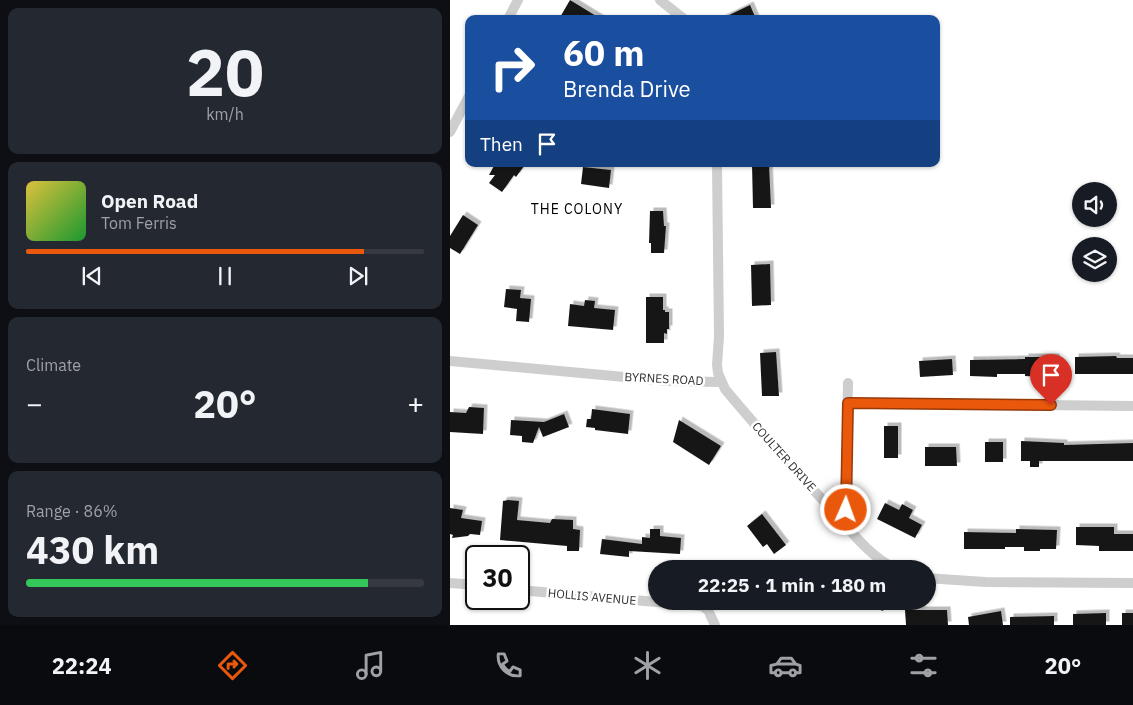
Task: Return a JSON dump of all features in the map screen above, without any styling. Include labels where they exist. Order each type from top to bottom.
[{"type":"street","points":[[510,15],[518,0]]},
{"type":"street","points":[[660,0],[679,15]]},
{"type":"street","points":[[450,132],[465,104]]},
{"type":"street","name":"BYRNES ROAD","points":[[450,361],[668,381],[721,382],[717,365],[719,326],[717,167]]},
{"type":"street","name":"COULTER DRIVE","points":[[721,382],[775,449],[868,549],[883,560]]},
{"type":"street","points":[[845,524],[848,383]]},
{"type":"street","points":[[848,403],[1133,406]]},
{"type":"street","points":[[936,579],[985,582],[1133,583]]},
{"type":"street","points":[[450,583],[465,584]]},
{"type":"street","name":"HOLLIS AVENUE","points":[[530,591],[702,606],[708,610],[715,625]]},
{"type":"building","points":[[570,0],[594,15],[561,15]]},
{"type":"building","points":[[750,5],[754,15],[729,15]]},
{"type":"building","points":[[493,167],[523,167],[516,177],[514,175],[502,192],[489,183],[495,175],[489,175]]},
{"type":"building","points":[[583,167],[611,170],[609,188],[581,184]]},
{"type":"building","points":[[752,167],[769,167],[771,208],[753,208]]},
{"type":"building","points":[[650,211],[663,211],[664,226],[666,226],[664,253],[651,253],[651,243],[649,243]]},
{"type":"building","points":[[463,215],[478,225],[460,254],[450,248],[450,236]]},
{"type":"building","points":[[770,264],[771,305],[752,306],[751,265]]},
{"type":"building","points":[[506,289],[521,290],[520,298],[531,299],[529,322],[516,321],[517,309],[504,307]]},
{"type":"building","points":[[646,297],[663,297],[663,310],[669,312],[669,329],[667,329],[667,334],[664,333],[664,343],[646,343]]},
{"type":"building","points":[[585,300],[595,301],[594,308],[615,310],[613,330],[568,326],[570,304],[584,306]]},
{"type":"building","points":[[776,352],[779,396],[762,396],[760,353]]},
{"type":"building","points":[[1116,356],[1117,358],[1133,358],[1133,374],[1075,374],[1075,357]]},
{"type":"building","points":[[1025,357],[1056,357],[1056,373],[1045,373],[1045,377],[1025,376],[1025,374],[997,374],[997,377],[970,376],[970,360],[1025,359]]},
{"type":"building","points":[[952,359],[953,375],[920,377],[919,361]]},
{"type":"building","points":[[469,407],[484,408],[483,434],[450,432],[450,412],[466,413]]},
{"type":"building","points":[[592,409],[630,414],[628,434],[586,427],[587,419],[591,419]]},
{"type":"building","points":[[564,414],[569,427],[543,437],[539,427],[533,443],[522,442],[522,436],[510,435],[511,420],[544,422]]},
{"type":"building","points":[[679,420],[721,446],[709,465],[673,442]]},
{"type":"building","points":[[884,426],[898,426],[898,458],[884,458]]},
{"type":"building","points":[[1021,441],[1064,443],[1064,445],[1133,443],[1133,461],[1039,461],[1039,467],[1030,467],[1030,461],[1021,461]]},
{"type":"building","points":[[985,442],[1003,442],[1003,462],[985,462]]},
{"type":"building","points":[[925,447],[956,447],[957,466],[925,466]]},
{"type":"building","points":[[503,501],[519,501],[517,520],[550,523],[552,519],[573,520],[573,529],[580,530],[579,551],[567,551],[567,546],[500,540]]},
{"type":"building","points":[[885,503],[899,510],[902,504],[913,510],[909,518],[922,525],[915,538],[877,519]]},
{"type":"building","points":[[450,508],[463,510],[461,518],[482,521],[480,535],[470,534],[468,536],[452,538],[453,535],[450,534]]},
{"type":"building","points":[[762,514],[786,545],[774,554],[767,544],[763,547],[747,526]]},
{"type":"building","points":[[1076,527],[1114,527],[1114,534],[1133,534],[1133,551],[1099,551],[1099,546],[1076,545]]},
{"type":"building","points":[[650,529],[660,529],[660,536],[681,538],[680,554],[629,551],[629,557],[600,554],[602,539],[642,544],[642,537],[650,538]]},
{"type":"building","points":[[1016,529],[1057,530],[1056,549],[1024,551],[1024,547],[1005,547],[1005,549],[964,549],[964,532],[1016,533]]},
{"type":"building","points":[[905,610],[947,610],[948,625],[906,625]]},
{"type":"building","points":[[1001,611],[1003,625],[969,625],[968,617]]},
{"type":"building","points":[[1106,613],[1106,625],[1073,625],[1073,614]]},
{"type":"building","points":[[1122,613],[1133,613],[1133,625],[1122,625]]},
{"type":"building","points":[[1054,616],[1054,625],[1010,625],[1010,617]]},
{"type":"district","name":"THE COLONY","points":[[577,209]]},
{"type":"route","points":[[846,510],[846,426],[848,403],[1051,405]]}]
